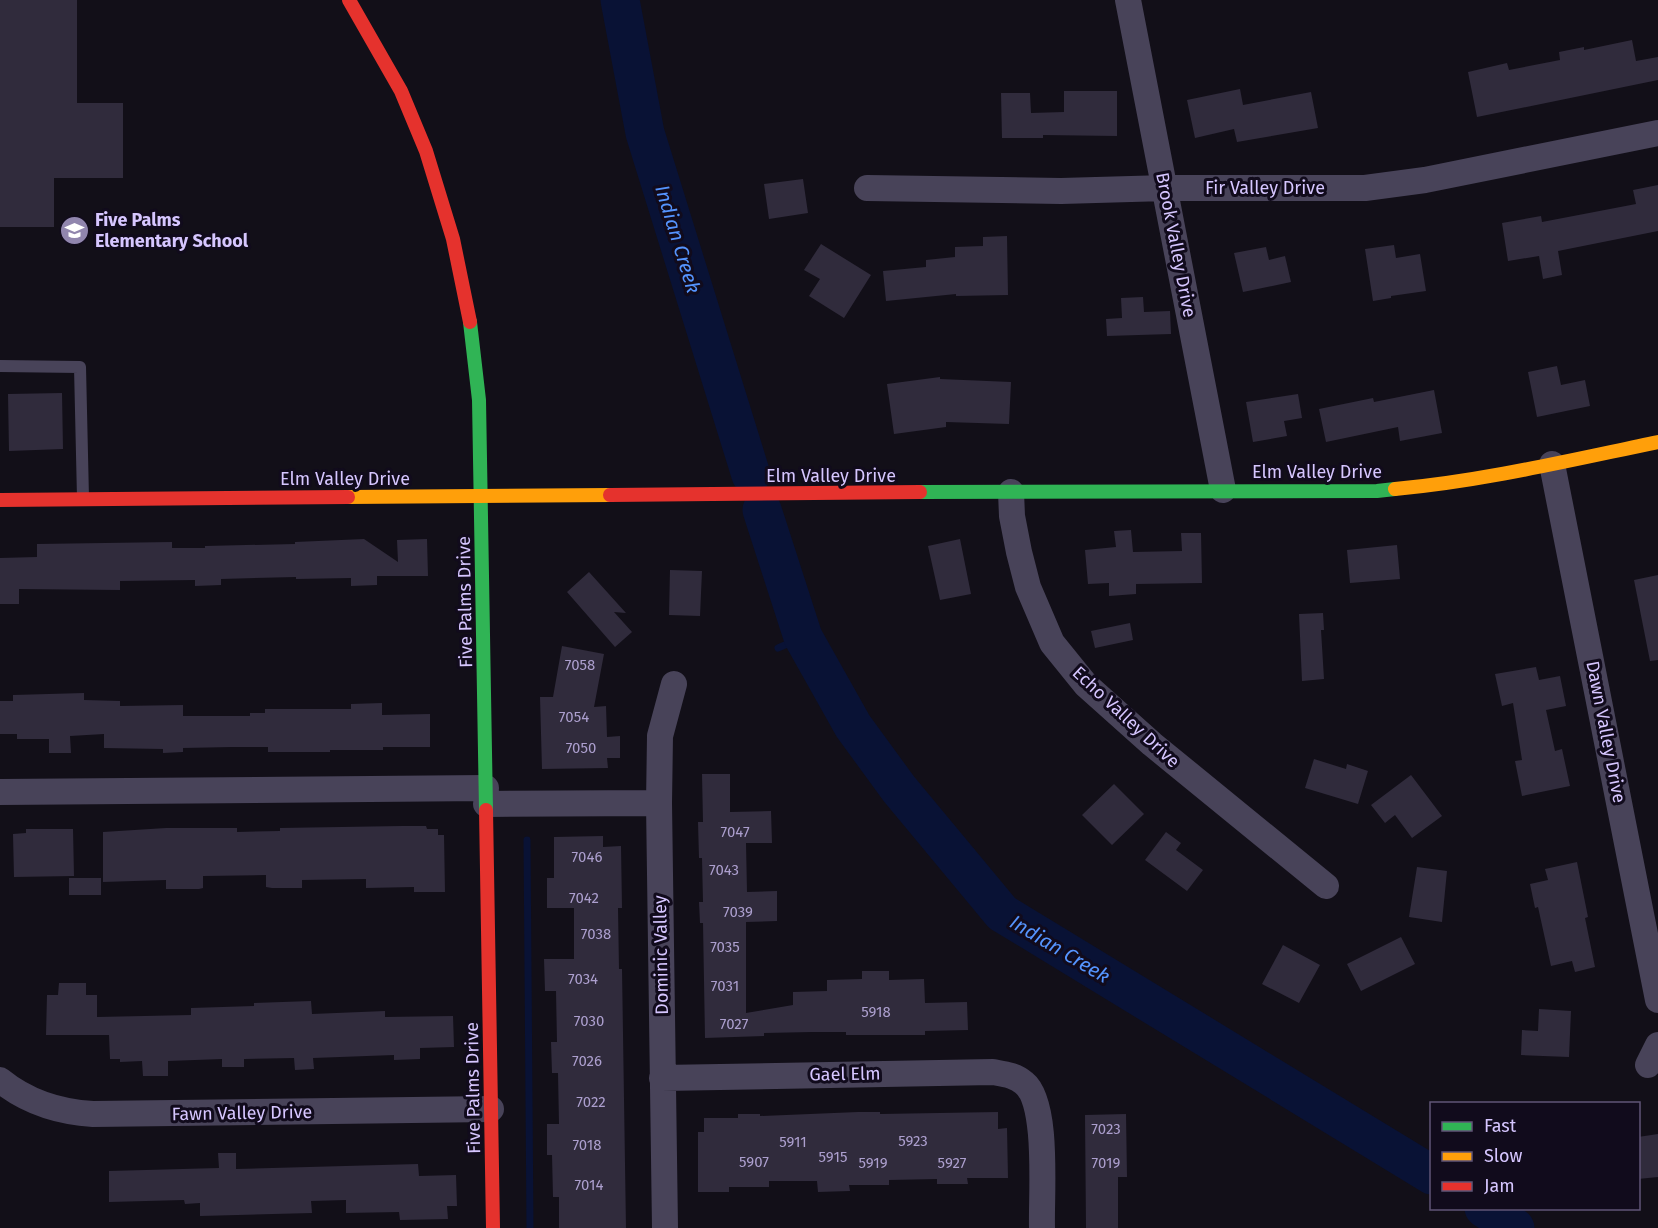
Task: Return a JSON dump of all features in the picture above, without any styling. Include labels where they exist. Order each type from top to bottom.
[{"type":"street","name":"Five Palms Drive","points":[[349,0],[401,91],[426,151],[453,239],[469,314],[479,400],[482,496],[493,1228]]},
{"type":"street","name":"Brook Valley Drive","points":[[1128,0],[1223,490]]},
{"type":"street","name":"Fir Valley Drive","points":[[867,188],[1061,191],[1395,186],[1658,133]]},
{"type":"street","name":"Elm Valley Drive","points":[[0,500],[1223,490],[1377,491],[1410,488],[1552,464],[1658,442]]},
{"type":"street","name":"Dawn Valley Drive","points":[[1552,464],[1658,1000]]},
{"type":"street","name":"Echo Valley Drive","points":[[1011,492],[1012,516],[1028,587],[1052,643],[1086,685],[1152,744],[1326,886]]},
{"type":"street","name":"Dominic Valley","points":[[665,1228],[660,736],[674,684]]},
{"type":"street","points":[[0,792],[486,796],[659,803]]},
{"type":"street","name":"Gael Elm","points":[[662,1078],[993,1072],[1011,1075],[1025,1083],[1035,1098],[1041,1119],[1042,1228]]},
{"type":"street","name":"Fawn Valley Drive","points":[[0,1080],[16,1092],[45,1106],[69,1112],[93,1114],[491,1109]]},
{"type":"lane","points":[[0,366],[80,367],[83,499]]},
{"type":"building","points":[[0,0],[77,0],[77,103],[123,103],[123,178],[54,178],[54,227],[0,227]]},
{"type":"building","points":[[1632,40],[1636,61],[1658,57],[1658,80],[1477,117],[1468,72],[1507,63],[1509,70],[1560,60],[1559,52],[1584,47],[1584,50]]},
{"type":"building","points":[[1240,89],[1243,105],[1311,92],[1318,128],[1237,142],[1234,129],[1195,138],[1187,100]]},
{"type":"building","points":[[1064,91],[1117,91],[1117,136],[1043,135],[1043,138],[1002,138],[1001,93],[1030,93],[1031,113],[1064,112]]},
{"type":"building","points":[[803,179],[808,213],[769,219],[764,184]]},
{"type":"building","points":[[1658,185],[1658,231],[1558,251],[1562,275],[1543,279],[1539,256],[1508,261],[1502,223],[1541,216],[1542,222],[1636,204],[1633,190]]},
{"type":"building","points":[[1007,236],[1008,295],[956,296],[956,294],[886,301],[883,271],[926,267],[926,260],[955,257],[955,247],[983,246],[983,237]]},
{"type":"building","points":[[821,244],[871,275],[844,318],[809,296],[820,279],[804,270]]},
{"type":"building","points":[[1394,245],[1396,258],[1420,254],[1426,291],[1373,301],[1365,249]]},
{"type":"building","points":[[1266,247],[1269,260],[1285,256],[1291,282],[1243,292],[1234,253]]},
{"type":"building","points":[[1143,297],[1144,312],[1170,311],[1171,334],[1107,336],[1106,319],[1122,318],[1121,298]]},
{"type":"building","points":[[1557,366],[1561,385],[1585,380],[1590,406],[1537,417],[1528,372]]},
{"type":"building","points":[[940,377],[940,379],[1011,382],[1009,424],[946,422],[946,427],[894,434],[887,384]]},
{"type":"building","points":[[1434,390],[1442,433],[1400,441],[1398,427],[1326,442],[1319,409],[1373,398],[1374,402]]},
{"type":"building","points":[[62,393],[63,449],[9,451],[8,394]]},
{"type":"building","points":[[1298,394],[1302,418],[1284,421],[1287,436],[1253,442],[1246,402]]},
{"type":"building","points":[[1131,530],[1133,552],[1182,551],[1181,533],[1201,533],[1202,583],[1136,584],[1136,594],[1109,596],[1109,583],[1088,584],[1085,550],[1116,547],[1114,531]]},
{"type":"building","points":[[364,539],[398,562],[397,540],[427,539],[428,576],[377,576],[377,585],[351,586],[351,578],[221,579],[221,585],[195,586],[195,580],[120,581],[120,590],[19,589],[19,604],[0,604],[0,558],[37,557],[37,544],[172,542],[172,548],[205,548],[205,546],[295,544],[295,542]]},
{"type":"building","points":[[960,539],[971,594],[940,600],[928,546]]},
{"type":"building","points":[[1397,545],[1400,579],[1350,583],[1347,550]]},
{"type":"building","points":[[670,570],[702,571],[700,616],[669,615]]},
{"type":"building","points":[[589,572],[626,613],[614,612],[632,632],[615,647],[567,592]]},
{"type":"building","points":[[1658,575],[1658,660],[1650,661],[1634,580]]},
{"type":"building","points":[[1323,613],[1324,630],[1321,630],[1324,679],[1302,681],[1299,614]]},
{"type":"building","points":[[1130,623],[1133,640],[1095,648],[1091,631]]},
{"type":"building","points":[[562,646],[604,654],[594,707],[606,706],[607,737],[620,736],[620,758],[607,758],[608,768],[542,769],[540,697],[553,697]]},
{"type":"building","points":[[1536,667],[1539,680],[1560,676],[1566,706],[1546,710],[1555,751],[1562,749],[1570,786],[1522,796],[1515,761],[1522,760],[1513,703],[1502,706],[1495,674]]},
{"type":"building","points":[[84,693],[84,700],[120,701],[120,706],[183,705],[183,716],[250,716],[250,713],[265,713],[265,709],[351,709],[351,704],[382,703],[382,715],[430,714],[430,747],[383,747],[383,750],[330,750],[330,752],[268,752],[268,747],[183,748],[183,752],[163,753],[163,749],[104,748],[104,734],[70,736],[71,753],[49,753],[49,739],[17,739],[17,734],[0,734],[0,701],[13,701],[13,695]]},
{"type":"building","points":[[1314,759],[1346,769],[1347,764],[1368,771],[1358,804],[1305,788]]},
{"type":"building","points":[[702,774],[730,774],[730,812],[771,811],[772,843],[746,843],[747,892],[777,891],[777,921],[746,922],[746,1013],[793,1005],[793,992],[827,991],[827,980],[862,979],[862,971],[889,971],[889,980],[924,979],[925,1003],[967,1002],[968,1030],[925,1031],[925,1035],[846,1035],[846,1032],[812,1032],[705,1038],[703,923],[700,923],[699,902],[703,902],[702,858],[699,858],[698,822],[703,822]]},
{"type":"building","points":[[1411,775],[1442,816],[1412,838],[1395,815],[1385,823],[1371,805]]},
{"type":"building","points":[[1114,784],[1144,814],[1112,845],[1082,815]]},
{"type":"building","points":[[426,826],[427,829],[438,829],[438,835],[444,835],[445,892],[414,892],[414,887],[366,888],[366,879],[302,880],[302,888],[272,888],[266,887],[266,875],[203,876],[203,888],[199,889],[166,889],[166,880],[103,882],[103,832],[166,828],[237,828],[237,832],[280,831],[280,828]]},
{"type":"building","points":[[26,829],[73,829],[74,876],[14,877],[13,834],[26,833]]},
{"type":"building","points":[[1166,832],[1181,843],[1176,850],[1203,870],[1187,891],[1145,860]]},
{"type":"building","points":[[603,836],[603,847],[621,846],[622,908],[618,908],[619,969],[622,969],[626,1228],[559,1228],[559,1197],[553,1197],[552,1155],[547,1155],[547,1124],[559,1124],[558,1073],[552,1073],[551,1042],[557,1042],[556,991],[545,991],[544,959],[574,959],[574,908],[547,908],[547,878],[554,878],[554,837]]},
{"type":"building","points":[[1577,862],[1595,967],[1575,972],[1572,961],[1551,966],[1538,907],[1535,908],[1530,884],[1548,880],[1545,869]]},
{"type":"building","points":[[1417,867],[1447,871],[1442,922],[1409,917]]},
{"type":"building","points":[[69,878],[101,878],[101,895],[69,895]]},
{"type":"building","points":[[1401,937],[1415,964],[1361,991],[1347,964]]},
{"type":"building","points":[[1283,945],[1320,965],[1299,1003],[1262,984]]},
{"type":"building","points":[[59,983],[86,983],[86,995],[97,995],[97,1017],[191,1015],[191,1008],[311,1001],[312,1014],[385,1011],[385,1017],[453,1016],[454,1047],[420,1048],[420,1059],[394,1060],[394,1055],[313,1058],[314,1069],[295,1070],[294,1058],[244,1059],[244,1067],[222,1067],[222,1059],[168,1061],[168,1076],[143,1076],[142,1061],[120,1062],[120,1059],[110,1059],[109,1035],[46,1035],[47,995],[58,995]]},
{"type":"building","points":[[1539,1009],[1571,1011],[1569,1057],[1521,1055],[1522,1030],[1538,1031]]},
{"type":"building","points":[[880,1112],[880,1114],[998,1112],[998,1129],[1007,1128],[1008,1178],[967,1178],[968,1184],[937,1184],[937,1179],[889,1180],[889,1185],[849,1185],[850,1191],[818,1192],[817,1181],[769,1181],[769,1187],[729,1187],[729,1192],[698,1192],[698,1132],[704,1132],[704,1118],[738,1118],[738,1114],[760,1114],[760,1116]]},
{"type":"building","points":[[1126,1114],[1127,1177],[1118,1177],[1118,1228],[1086,1228],[1085,1115]]},
{"type":"building","points":[[1658,1134],[1658,1177],[1640,1179],[1640,1137]]},
{"type":"building","points":[[218,1153],[236,1153],[236,1169],[418,1164],[419,1176],[456,1175],[457,1206],[447,1206],[448,1219],[400,1220],[399,1212],[346,1213],[346,1200],[311,1201],[312,1213],[200,1216],[200,1203],[185,1204],[184,1200],[109,1202],[109,1171],[219,1168]]},
{"type":"waterway","name":"Indian Creek","points":[[620,0],[645,133],[751,475]]},
{"type":"waterway","name":"Indian Creek","points":[[762,510],[803,637],[853,726],[899,789],[1002,913],[1430,1174]]},
{"type":"waterway","points":[[778,648],[803,637]]},
{"type":"waterway","points":[[527,840],[530,1228]]},
{"type":"waterway","name":"Indian Creek","points":[[1487,1210],[1515,1228]]},
{"type":"traffic: fast","points":[[470,322],[479,400],[486,810]]},
{"type":"traffic: fast","points":[[920,492],[1377,491],[1395,489]]},
{"type":"traffic: slow","points":[[1395,489],[1494,475],[1658,442]]},
{"type":"traffic: slow","points":[[348,497],[610,495]]},
{"type":"traffic: jam","points":[[349,0],[401,91],[426,151],[453,239],[470,322]]},
{"type":"traffic: jam","points":[[610,495],[920,492]]},
{"type":"traffic: jam","points":[[0,500],[348,497]]},
{"type":"traffic: jam","points":[[486,810],[493,1228]]},
{"type":"place","name":"Five Palms Elementary School","points":[[74,230]]}]
